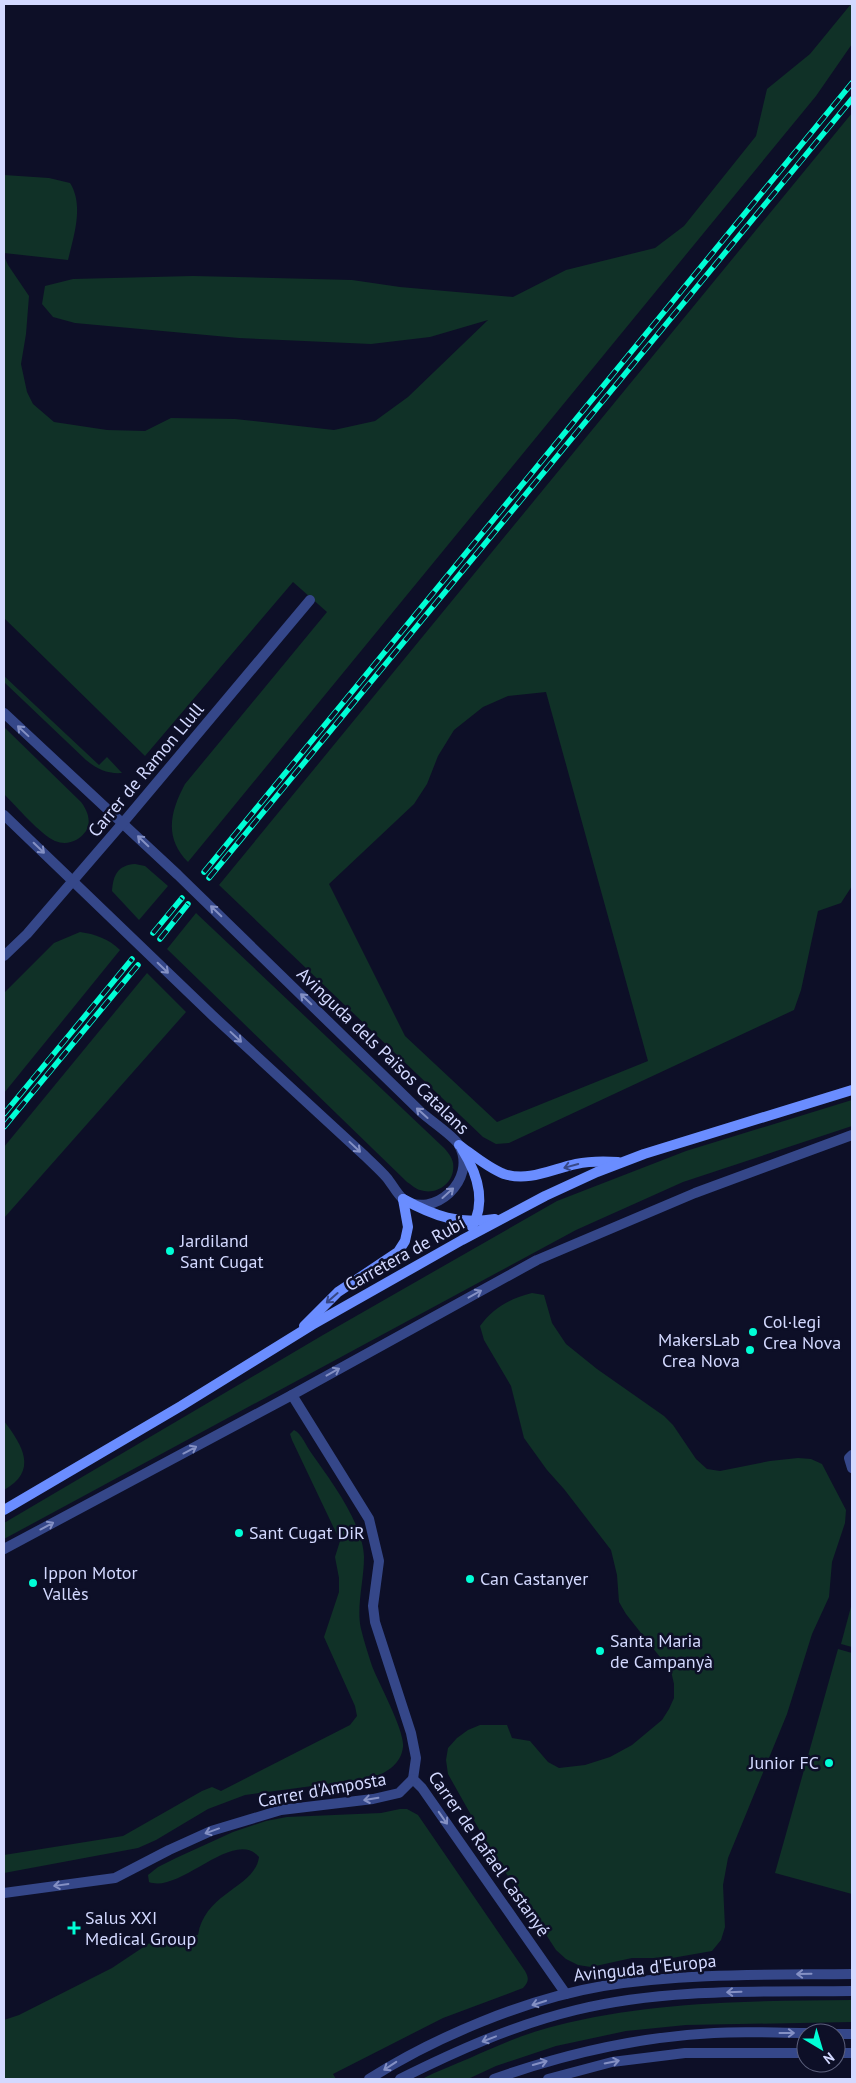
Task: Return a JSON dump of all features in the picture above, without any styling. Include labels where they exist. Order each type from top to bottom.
[{"type":"main road","name":"Carretera de Rubí","points":[[4,1510],[181,1406],[295,1335],[462,1240],[552,1193],[619,1162],[852,1090]]},
{"type":"main road","points":[[459,1145],[482,1162],[504,1174],[528,1177],[590,1162],[619,1162]]},
{"type":"main road","points":[[459,1145],[477,1179],[480,1200],[475,1222],[462,1240]]},
{"type":"main road","points":[[403,1199],[425,1211],[447,1218],[475,1222],[505,1217]]},
{"type":"main road","points":[[295,1335],[338,1292],[398,1252],[405,1241],[408,1227],[403,1199]]},
{"type":"street","name":"Carrer de Ramon Llull","points":[[4,956],[27,934],[73,881],[310,600]]},
{"type":"street","name":"Avinguda dels Països Catalans","points":[[4,712],[123,822],[415,1106],[459,1145],[465,1165],[462,1177],[454,1188],[442,1199],[429,1204],[417,1204],[403,1199]]},
{"type":"street","points":[[4,815],[200,1004],[386,1176],[403,1199]]},
{"type":"street","points":[[4,1549],[292,1395],[537,1260],[695,1193],[852,1135]]},
{"type":"street","name":"Carrer de Rafael Castanyé","points":[[292,1395],[356,1496],[371,1527],[379,1562],[373,1606],[375,1622],[411,1733],[416,1758],[413,1779],[422,1788],[566,1994]]},
{"type":"street","points":[[852,1455],[849,1458],[852,1468]]},
{"type":"street","name":"Carrer d'Amposta","points":[[4,1893],[115,1878],[211,1831],[281,1810],[373,1799],[399,1793],[413,1779]]},
{"type":"street","name":"Avinguda d'Europa","points":[[369,2079],[397,2062],[459,2032],[509,2012],[566,1994],[604,1986],[679,1977],[852,1974]]},
{"type":"street","name":"Avinguda d'Europa","points":[[400,2079],[455,2052],[526,2024],[577,2010],[678,1995],[733,1992],[852,1991]]},
{"type":"street","points":[[494,2079],[585,2050],[645,2040],[715,2033],[796,2034]]},
{"type":"street","points":[[548,2079],[612,2062],[685,2053],[796,2053]]},
{"type":"green space","points":[[851,4],[852,44],[816,96],[188,862],[175,844],[172,824],[176,805],[185,784],[327,612],[293,582],[145,756],[4,618],[4,256],[29,296],[21,364],[27,392],[33,404],[54,422],[107,430],[145,431],[171,418],[235,419],[334,430],[375,421],[408,397],[488,320],[430,337],[371,344],[239,338],[75,323],[53,317],[42,304],[45,286],[73,279],[193,276],[352,280],[400,287],[513,297],[566,270],[655,248],[684,226],[756,136],[767,89],[810,54]]},
{"type":"green space","points":[[852,113],[852,886],[841,903],[818,911],[801,990],[794,1010],[509,1143],[496,1144],[483,1137],[219,885]],"holes":[[[546,692],[648,1061],[497,1122],[405,1036],[329,884],[414,804],[427,784],[438,756],[454,730],[483,707],[508,696]]]},
{"type":"green space","points":[[4,175],[49,178],[70,183],[74,192],[77,210],[75,230],[68,260],[4,253]]},
{"type":"green space","points":[[4,676],[99,765],[107,757],[122,773],[102,770],[86,760],[4,682]]},
{"type":"green space","points":[[4,727],[81,802],[87,812],[89,823],[86,831],[80,837],[68,843],[49,838],[4,794]]},
{"type":"green space","points":[[135,864],[145,866],[168,886],[139,920],[112,891],[115,876],[118,872],[124,866]]},
{"type":"green space","points":[[196,913],[445,1149],[452,1159],[453,1170],[452,1176],[444,1186],[433,1191],[426,1191],[418,1189],[407,1182],[167,949]]},
{"type":"green space","points":[[80,932],[102,938],[120,950],[4,1093],[4,993],[54,943]]},
{"type":"green space","points":[[147,973],[186,1012],[4,1218],[4,1147]]},
{"type":"green space","points":[[852,1100],[852,1126],[683,1182],[576,1230],[4,1539],[4,1523],[323,1335],[557,1201],[686,1151]]},
{"type":"green space","points":[[532,1293],[544,1295],[552,1323],[566,1344],[597,1369],[664,1416],[673,1425],[696,1459],[707,1469],[720,1471],[770,1461],[798,1458],[811,1459],[822,1464],[846,1510],[845,1523],[832,1562],[829,1597],[812,1634],[787,1714],[728,1858],[723,1885],[725,1927],[721,1940],[712,1951],[672,1958],[632,1958],[591,1967],[578,1965],[566,1959],[556,1950],[489,1847],[448,1774],[446,1760],[448,1748],[468,1730],[480,1725],[507,1725],[512,1738],[530,1741],[548,1762],[559,1768],[585,1765],[610,1757],[632,1745],[662,1720],[674,1698],[674,1684],[671,1671],[626,1614],[619,1602],[617,1575],[611,1550],[524,1438],[511,1386],[484,1340],[480,1326],[491,1314],[510,1301]]},
{"type":"green space","points":[[4,1421],[21,1449],[24,1466],[21,1475],[15,1483],[4,1490]]},
{"type":"green space","points":[[294,1430],[302,1437],[337,1489],[358,1530],[364,1557],[359,1612],[361,1629],[372,1666],[391,1707],[403,1740],[402,1753],[396,1763],[393,1767],[373,1778],[245,1795],[208,1809],[156,1840],[138,1848],[4,1873],[4,1855],[123,1836],[202,1791],[212,1787],[221,1791],[350,1725],[357,1716],[355,1706],[324,1637],[339,1592],[339,1578],[335,1557],[340,1541],[292,1440],[290,1434]]},
{"type":"green space","points":[[852,1603],[852,1647],[841,1644]]},
{"type":"green space","name":"Junior FC","points":[[838,1649],[852,1653],[852,1894],[775,1873]]},
{"type":"green space","points":[[407,1809],[418,1815],[525,1971],[528,1980],[523,1988],[443,2018],[333,2074],[336,2079],[4,2079],[4,2020],[19,2015],[112,1968],[157,1938],[170,1935],[198,1935],[202,1921],[210,1909],[249,1876],[256,1867],[259,1857],[248,1850],[236,1850],[221,1855],[176,1879],[162,1883],[149,1882],[148,1875],[158,1867],[233,1832],[266,1821],[287,1817],[381,1813]]},
{"type":"green space","points":[[852,2000],[852,2022],[686,2025],[626,2031],[556,2046],[496,2066],[468,2079],[422,2079],[501,2044],[555,2026],[592,2018],[665,2007],[777,2001]]},
{"type":"railway","points":[[204,872],[852,83]]},
{"type":"railway","points":[[209,878],[852,99]]},
{"type":"railway","points":[[153,933],[182,898]]},
{"type":"railway","points":[[160,939],[188,904]]},
{"type":"railway","points":[[4,1114],[132,959]]},
{"type":"railway","points":[[4,1127],[138,965]]},
{"type":"place","name":"Jardiland Sant Cugat","points":[[170,1251]]},
{"type":"place","name":"Col·legi Crea Nova","points":[[753,1332]]},
{"type":"place","name":"MakersLab Crea Nova","points":[[750,1350]]},
{"type":"place","name":"Sant Cugat DiR","points":[[239,1533]]},
{"type":"place","name":"Can Castanyer","points":[[470,1579]]},
{"type":"place","name":"Ippon Motor Vallès","points":[[33,1583]]},
{"type":"place","name":"Santa Maria de Campanyà","points":[[600,1651]]},
{"type":"place","name":"Junior FC","points":[[829,1763]]},
{"type":"place","name":"Salus XXI Medical Group","points":[[74,1928]]}]
